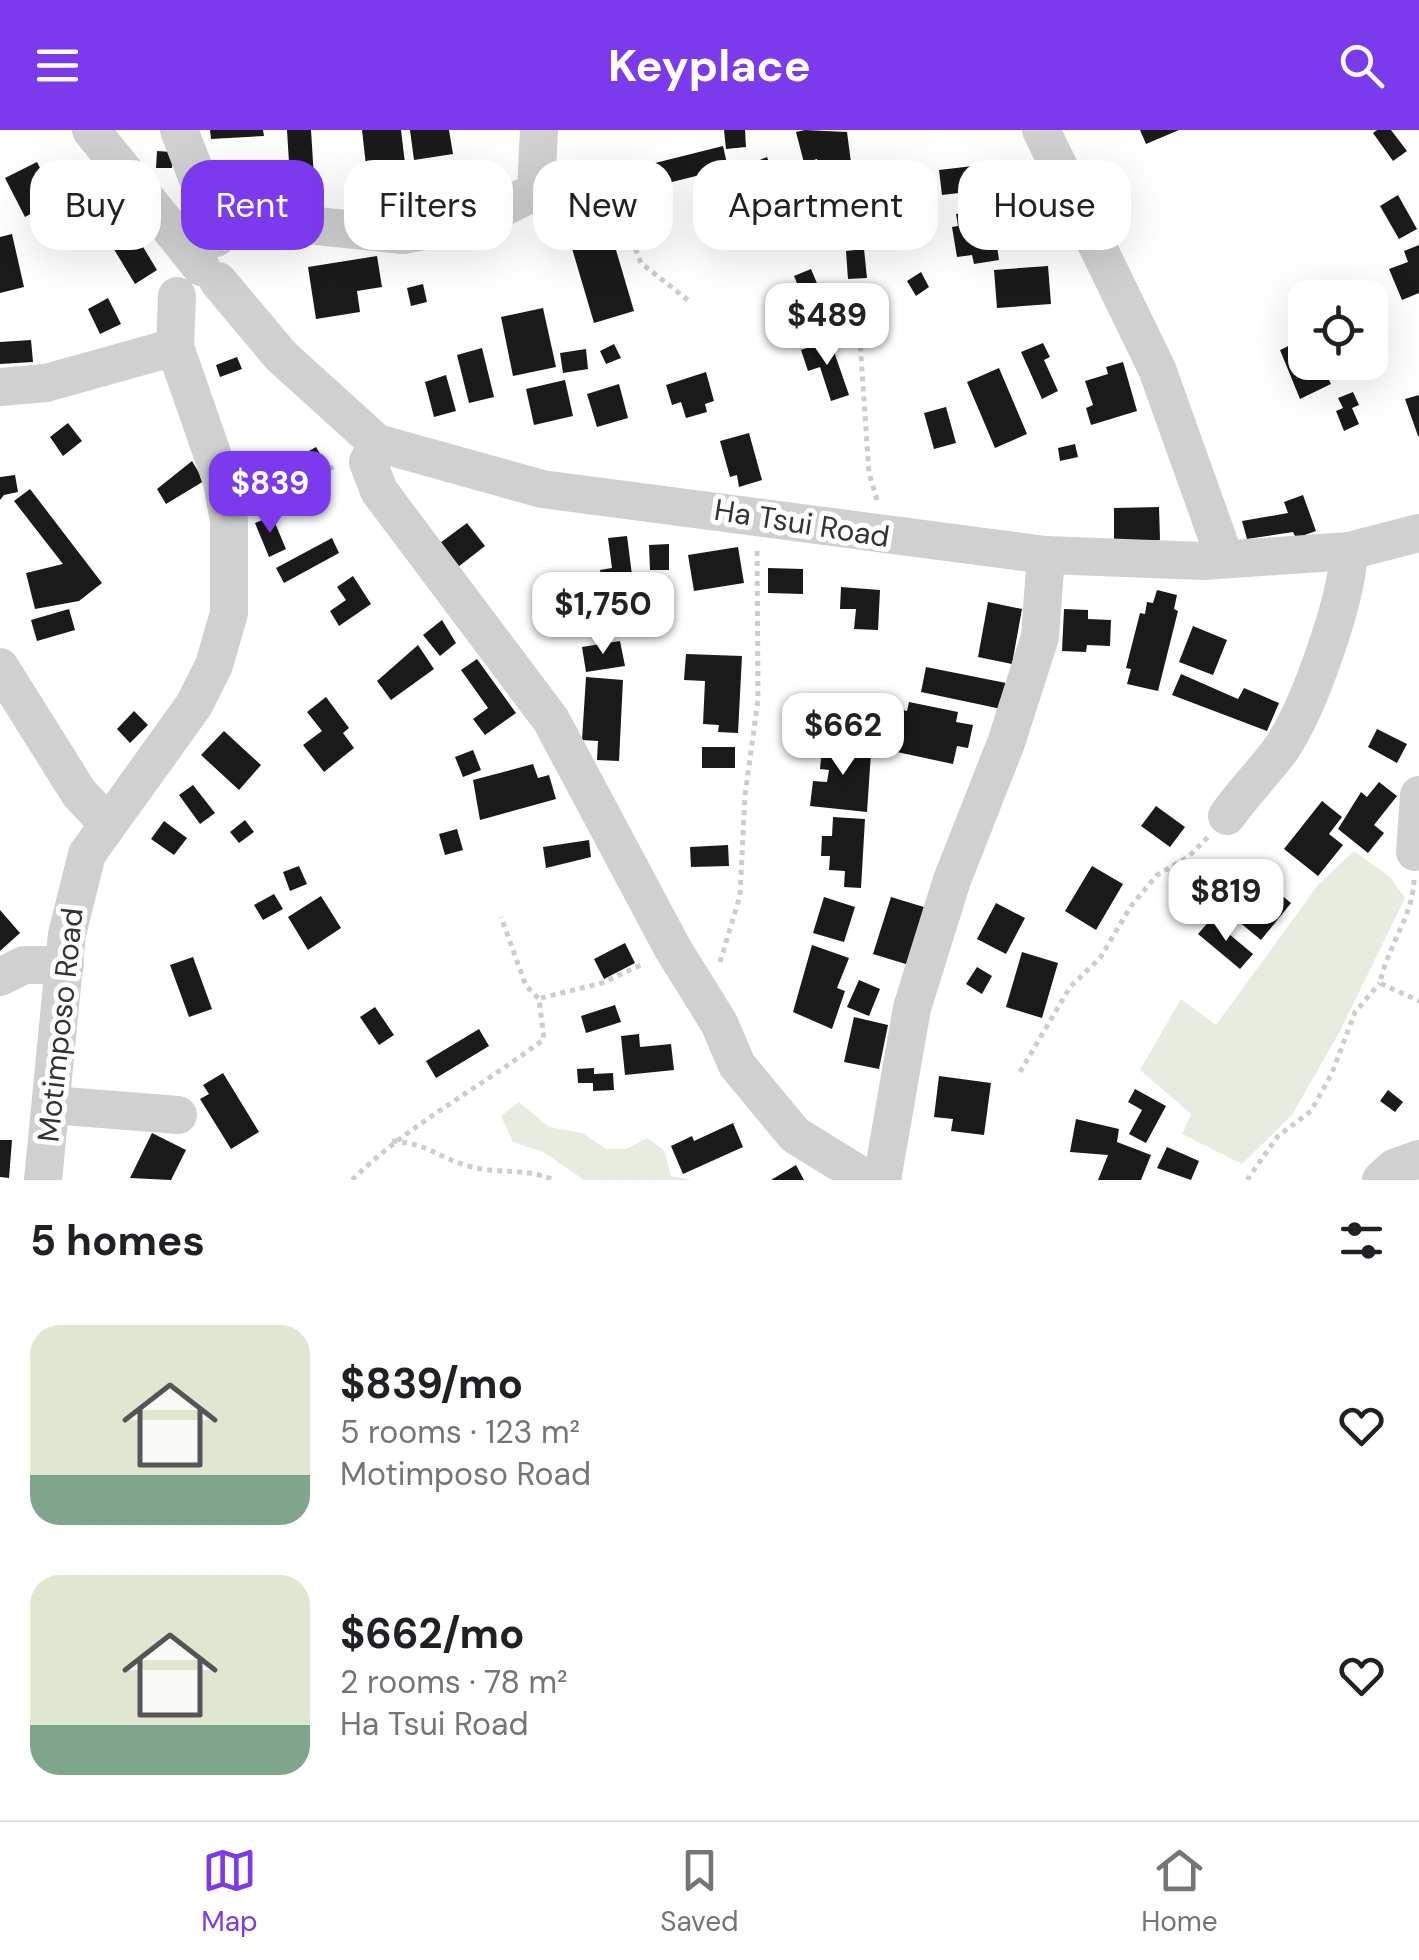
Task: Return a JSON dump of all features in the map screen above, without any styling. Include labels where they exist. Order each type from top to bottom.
[{"type":"street","name":"Ha Tsui Road","points":[[91,130],[159,218],[198,299],[281,356],[373,453],[542,489],[757,514],[887,537],[1046,556],[1225,559],[1350,550],[1419,534]]},
{"type":"street","points":[[179,130],[191,160]]},
{"type":"street","points":[[538,160],[539,130]]},
{"type":"street","points":[[1041,130],[1156,369],[1225,559]]},
{"type":"street","points":[[324,227],[403,235],[476,222],[533,193]]},
{"type":"street","points":[[0,387],[46,383],[198,299],[212,250]]},
{"type":"street","name":"Motimposo Road","points":[[42,1180],[75,890],[86,854],[194,705],[214,664],[230,613],[228,521],[198,299]]},
{"type":"street","points":[[373,453],[379,492],[552,720],[673,949],[719,1023],[737,1065],[795,1135],[866,1180]]},
{"type":"street","points":[[1227,816],[1281,748],[1348,587],[1350,550]]},
{"type":"street","points":[[882,1180],[912,1008],[952,880],[1006,743],[1040,637],[1046,556]]},
{"type":"street","points":[[0,667],[79,793],[107,824]]},
{"type":"street","points":[[1415,852],[1419,795]]},
{"type":"street","points":[[0,977],[24,965],[65,965]]},
{"type":"street","points":[[51,1105],[178,1115]]},
{"type":"street","points":[[1381,1180],[1394,1168],[1419,1159]]},
{"type":"path","points":[[636,250],[641,263],[667,288],[689,301]]},
{"type":"path","points":[[887,320],[859,326],[869,473],[887,537]]},
{"type":"path","points":[[228,521],[344,460],[373,453]]},
{"type":"path","points":[[697,992],[717,969],[740,896],[745,796],[758,700],[757,514]]},
{"type":"path","points":[[1020,1072],[1070,987],[1100,958],[1131,906],[1157,875],[1188,858],[1227,816]]},
{"type":"path","points":[[1247,1180],[1278,1136],[1311,1111],[1332,1073],[1355,1012],[1380,983],[1386,953],[1413,900],[1415,852]]},
{"type":"path","points":[[352,1180],[392,1141],[456,1097],[496,1077],[544,1039],[540,998],[526,986],[501,917]]},
{"type":"path","points":[[540,998],[602,983],[673,949]]},
{"type":"path","points":[[1380,983],[1419,1001]]},
{"type":"path","points":[[392,1141],[422,1144],[463,1165],[506,1174],[530,1169],[554,1180]]},
{"type":"shaded area","points":[[1354,851],[1390,877],[1405,898],[1340,1031],[1292,1115],[1242,1164],[1182,1134],[1191,1114],[1140,1070],[1181,999],[1216,1025],[1318,885]]},
{"type":"shaded area","points":[[519,1102],[549,1127],[582,1133],[606,1149],[626,1149],[647,1138],[664,1150],[671,1176],[692,1180],[584,1180],[543,1152],[513,1142],[501,1116]]},
{"type":"building","points":[[210,130],[263,130],[264,136],[211,139]]},
{"type":"building","points":[[287,130],[311,130],[313,160],[289,160]]},
{"type":"building","points":[[362,130],[401,130],[405,160],[365,160]]},
{"type":"building","points":[[410,130],[449,130],[453,154],[414,160]]},
{"type":"building","points":[[724,130],[745,130],[746,147],[726,149]]},
{"type":"building","points":[[1140,130],[1179,130],[1146,144]]},
{"type":"building","points":[[1391,130],[1407,151],[1393,161],[1373,133]]},
{"type":"building","points":[[796,132],[847,132],[851,160],[803,160]]},
{"type":"building","points":[[723,146],[726,160],[693,160],[693,177],[673,182],[673,160],[667,160]]},
{"type":"building","points":[[157,151],[172,152],[172,168],[161,168],[161,160],[156,160]]},
{"type":"building","points":[[30,166],[30,214],[25,217],[5,178]]},
{"type":"building","points":[[958,168],[958,193],[942,195],[939,170]]},
{"type":"building","points":[[1398,195],[1417,229],[1399,239],[1380,206]]},
{"type":"building","points":[[958,226],[958,250],[998,250],[999,260],[974,264],[972,255],[957,257],[952,227]]},
{"type":"building","points":[[12,234],[24,287],[0,293],[0,237]]},
{"type":"building","points":[[1419,245],[1419,293],[1402,300],[1389,269],[1408,262],[1404,251]]},
{"type":"building","points":[[114,250],[145,250],[157,270],[135,284]]},
{"type":"building","points":[[572,250],[616,250],[634,311],[594,323]]},
{"type":"building","points":[[864,250],[867,278],[848,279],[846,251]]},
{"type":"building","points":[[377,256],[382,287],[357,291],[360,312],[316,319],[308,267]]},
{"type":"building","points":[[1048,266],[1051,304],[997,308],[994,270]]},
{"type":"building","points":[[811,269],[834,324],[786,343],[779,324],[809,312],[794,276]]},
{"type":"building","points":[[921,272],[929,287],[916,296],[907,281]]},
{"type":"building","points":[[423,284],[427,302],[411,306],[407,288]]},
{"type":"building","points":[[108,298],[121,324],[100,334],[88,309]]},
{"type":"building","points":[[543,308],[556,367],[513,376],[501,317]]},
{"type":"building","points":[[31,340],[33,362],[0,364],[0,342]]},
{"type":"building","points":[[830,340],[849,395],[831,401],[820,367],[808,371],[801,350]]},
{"type":"building","points":[[1043,343],[1050,357],[1044,360],[1058,391],[1042,399],[1021,352]]},
{"type":"building","points":[[614,344],[621,358],[606,364],[600,351]]},
{"type":"building","points":[[1288,346],[1288,370],[1280,350]]},
{"type":"building","points":[[482,348],[494,397],[469,403],[457,355]]},
{"type":"building","points":[[586,349],[588,369],[563,373],[560,353]]},
{"type":"building","points":[[237,357],[242,369],[220,377],[216,365]]},
{"type":"building","points":[[1123,362],[1137,411],[1091,425],[1086,408],[1093,405],[1085,381],[1108,374],[1106,367]]},
{"type":"building","points":[[999,368],[1027,434],[995,448],[967,382]]},
{"type":"building","points":[[706,372],[714,401],[705,404],[707,412],[686,418],[681,402],[672,405],[666,385]]},
{"type":"building","points":[[446,375],[456,411],[434,417],[425,382]]},
{"type":"building","points":[[565,380],[573,416],[534,425],[526,389]]},
{"type":"building","points":[[1292,380],[1329,380],[1331,384],[1300,399]]},
{"type":"building","points":[[619,384],[628,418],[597,427],[587,394]]},
{"type":"building","points":[[1353,392],[1359,405],[1352,408],[1359,424],[1344,431],[1336,411],[1343,408],[1338,398]]},
{"type":"building","points":[[1419,395],[1419,436],[1418,436],[1405,399]]},
{"type":"building","points":[[946,407],[956,443],[934,449],[924,413]]},
{"type":"building","points":[[68,423],[82,441],[63,456],[50,437]]},
{"type":"building","points":[[749,433],[762,480],[739,487],[737,475],[730,477],[720,441]]},
{"type":"building","points":[[1075,444],[1078,457],[1060,461],[1058,448]]},
{"type":"building","points":[[316,447],[325,462],[291,481],[282,466]]},
{"type":"building","points":[[192,461],[204,481],[166,504],[157,489]]},
{"type":"building","points":[[15,475],[18,492],[0,500],[0,477]]},
{"type":"building","points":[[30,489],[102,583],[79,601],[35,609],[26,573],[63,564],[14,501]]},
{"type":"building","points":[[1303,495],[1316,531],[1296,538],[1293,532],[1247,539],[1242,521],[1288,513],[1284,502]]},
{"type":"building","points":[[1159,507],[1160,540],[1114,541],[1114,508]]},
{"type":"building","points":[[272,516],[286,549],[269,557],[255,523]]},
{"type":"building","points":[[467,523],[485,546],[458,567],[440,543]]},
{"type":"building","points":[[627,536],[633,583],[603,586],[600,570],[612,568],[608,538]]},
{"type":"building","points":[[332,538],[339,553],[284,583],[276,568]]},
{"type":"building","points":[[669,544],[669,570],[650,570],[649,545]]},
{"type":"building","points":[[738,547],[744,583],[694,591],[688,555]]},
{"type":"building","points":[[768,568],[803,569],[803,594],[768,593]]},
{"type":"building","points":[[353,576],[371,604],[339,626],[330,611],[346,600],[337,587]]},
{"type":"building","points":[[841,587],[880,590],[878,630],[854,629],[856,609],[840,609]]},
{"type":"building","points":[[611,588],[614,604],[593,607],[590,592]]},
{"type":"building","points":[[1157,590],[1177,595],[1174,609],[1178,611],[1158,691],[1127,684],[1131,669],[1126,668],[1140,613],[1145,614],[1147,602],[1153,603]]},
{"type":"building","points":[[988,602],[1022,609],[1012,664],[978,657]]},
{"type":"building","points":[[628,603],[632,634],[617,636],[613,605]]},
{"type":"building","points":[[69,609],[75,630],[37,641],[31,620]]},
{"type":"building","points":[[1064,609],[1088,610],[1088,619],[1111,620],[1110,646],[1087,645],[1086,652],[1062,651]]},
{"type":"building","points":[[442,620],[456,643],[440,656],[423,635]]},
{"type":"building","points":[[1193,626],[1227,640],[1213,675],[1179,662]]},
{"type":"building","points":[[620,641],[625,666],[586,672],[582,647]]},
{"type":"building","points":[[418,645],[434,669],[391,700],[377,681]]},
{"type":"building","points":[[686,654],[742,656],[738,733],[718,732],[719,725],[703,724],[705,681],[684,680]]},
{"type":"building","points":[[477,659],[516,713],[485,735],[473,719],[488,708],[461,670]]},
{"type":"building","points":[[926,667],[1011,684],[1006,710],[921,692]]},
{"type":"building","points":[[1181,674],[1238,699],[1244,688],[1279,703],[1267,731],[1172,695]]},
{"type":"building","points":[[586,677],[623,680],[619,761],[597,760],[598,741],[582,740]]},
{"type":"building","points":[[326,697],[349,728],[343,733],[354,748],[324,772],[303,745],[322,731],[307,712]]},
{"type":"building","points":[[909,702],[958,712],[956,722],[973,725],[968,748],[957,746],[953,764],[897,752],[901,735],[885,731],[890,707],[907,711]]},
{"type":"building","points":[[134,711],[148,725],[130,743],[117,729]]},
{"type":"building","points":[[1377,729],[1407,744],[1397,763],[1368,747]]},
{"type":"building","points":[[224,731],[261,765],[239,790],[201,755]]},
{"type":"building","points":[[823,738],[846,740],[845,751],[871,753],[867,812],[810,806],[813,781],[827,782],[829,770],[820,769]]},
{"type":"building","points":[[702,747],[735,747],[735,768],[702,768]]},
{"type":"building","points":[[473,750],[481,770],[463,777],[455,757]]},
{"type":"building","points":[[533,764],[538,778],[549,775],[556,799],[480,820],[473,780]]},
{"type":"building","points":[[1379,782],[1397,796],[1374,825],[1384,833],[1368,853],[1338,829],[1361,792],[1367,797]]},
{"type":"building","points":[[193,785],[215,813],[200,824],[179,795]]},
{"type":"building","points":[[1322,801],[1342,817],[1329,834],[1343,845],[1318,876],[1284,849]]},
{"type":"building","points":[[1156,806],[1185,827],[1170,847],[1141,826]]},
{"type":"building","points":[[833,817],[865,819],[861,888],[844,887],[845,871],[829,870],[830,856],[821,856],[822,836],[832,836]]},
{"type":"building","points":[[245,820],[254,832],[239,843],[230,832]]},
{"type":"building","points":[[164,821],[187,838],[174,855],[151,839]]},
{"type":"building","points":[[457,829],[463,850],[445,855],[439,834]]},
{"type":"building","points":[[589,840],[591,857],[546,868],[543,847]]},
{"type":"building","points":[[728,845],[729,866],[691,867],[690,847]]},
{"type":"building","points":[[299,866],[307,884],[290,891],[283,872]]},
{"type":"building","points":[[1092,866],[1123,884],[1096,930],[1065,911]]},
{"type":"building","points":[[1269,885],[1291,903],[1261,940],[1238,921]]},
{"type":"building","points":[[274,894],[283,909],[263,920],[254,905]]},
{"type":"building","points":[[321,896],[341,928],[308,950],[288,917]]},
{"type":"building","points":[[824,897],[855,907],[844,942],[813,933]]},
{"type":"building","points":[[891,897],[927,908],[909,965],[873,954]]},
{"type":"building","points":[[996,903],[1025,918],[1006,954],[977,939]]},
{"type":"building","points":[[0,910],[20,933],[0,951]]},
{"type":"building","points":[[1211,919],[1253,954],[1240,969],[1198,934]]},
{"type":"building","points":[[625,943],[635,963],[604,979],[594,959]]},
{"type":"building","points":[[812,945],[849,958],[837,988],[845,991],[832,1029],[793,1012]]},
{"type":"building","points":[[1022,952],[1058,963],[1042,1018],[1006,1007]]},
{"type":"building","points":[[193,957],[212,1009],[189,1017],[170,965]]},
{"type":"building","points":[[977,967],[992,976],[982,994],[966,984]]},
{"type":"building","points":[[859,980],[880,989],[869,1016],[847,1007]]},
{"type":"building","points":[[615,1005],[621,1022],[586,1033],[581,1016]]},
{"type":"building","points":[[375,1007],[394,1035],[379,1045],[360,1017]]},
{"type":"building","points":[[854,1017],[888,1025],[879,1069],[844,1062]]},
{"type":"building","points":[[479,1029],[489,1046],[436,1078],[426,1061]]},
{"type":"building","points":[[639,1034],[640,1047],[671,1044],[674,1070],[625,1075],[621,1036]]},
{"type":"building","points":[[594,1068],[594,1074],[613,1073],[614,1090],[593,1091],[593,1083],[578,1083],[577,1069]]},
{"type":"building","points":[[223,1073],[259,1132],[231,1149],[200,1099],[209,1094],[203,1085]]},
{"type":"building","points":[[939,1076],[991,1083],[984,1135],[951,1131],[953,1119],[934,1117]]},
{"type":"building","points":[[1135,1089],[1166,1106],[1146,1143],[1129,1134],[1142,1110],[1128,1102]]},
{"type":"building","points":[[1388,1090],[1403,1102],[1395,1112],[1380,1101]]},
{"type":"building","points":[[1076,1119],[1119,1129],[1117,1142],[1151,1155],[1141,1180],[1098,1180],[1108,1155],[1070,1152]]},
{"type":"building","points":[[733,1123],[743,1147],[683,1174],[671,1146],[692,1136],[694,1141]]},
{"type":"building","points":[[152,1133],[186,1150],[171,1180],[130,1178]]},
{"type":"building","points":[[0,1140],[12,1140],[9,1178],[0,1177]]},
{"type":"building","points":[[1167,1147],[1199,1161],[1191,1180],[1157,1168]]},
{"type":"building","points":[[796,1165],[804,1180],[771,1180]]}]
